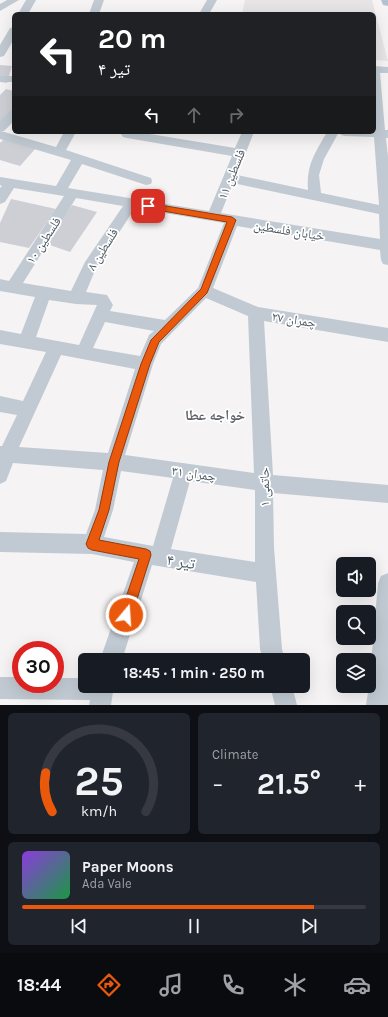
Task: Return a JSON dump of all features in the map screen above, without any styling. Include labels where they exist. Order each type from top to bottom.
[{"type":"street","points":[[0,8],[14,0]]},
{"type":"street","points":[[24,12],[31,0]]},
{"type":"street","points":[[95,12],[99,0]]},
{"type":"street","points":[[205,12],[212,0]]},
{"type":"street","points":[[0,54],[12,33]]},
{"type":"street","points":[[376,69],[388,70]]},
{"type":"street","points":[[0,79],[12,79]]},
{"type":"street","points":[[376,82],[384,134],[388,251]]},
{"type":"street","points":[[0,128],[12,116]]},
{"type":"street","points":[[59,152],[69,134]]},
{"type":"street","points":[[134,134],[239,153]]},
{"type":"street","name":"فلسطین ۱۱","points":[[213,217],[247,134]]},
{"type":"street","points":[[315,196],[313,175],[318,159],[332,134]]},
{"type":"street","points":[[0,135],[79,158],[146,180]]},
{"type":"street","name":"فلسطین ۱۰","points":[[6,287],[67,192],[79,158]]},
{"type":"street","points":[[229,178],[386,211]]},
{"type":"street","points":[[0,199],[5,182]]},
{"type":"street","name":"خیابان فلسطین","points":[[5,182],[232,220],[388,251]]},
{"type":"street","name":"فلسطین ۸","points":[[76,298],[90,266],[132,203]]},
{"type":"street","points":[[92,544],[104,510],[114,462],[145,364],[155,340],[166,327],[204,291],[232,220]]},
{"type":"street","points":[[6,287],[76,298],[102,300],[105,305],[84,353]]},
{"type":"street","name":"چمران ۲۷","points":[[204,291],[256,313],[388,335]]},
{"type":"street","points":[[26,342],[44,293]]},
{"type":"street","name":"حاتمی ۱","points":[[256,313],[264,483],[266,574],[272,653]]},
{"type":"street","points":[[100,315],[166,327]]},
{"type":"street","points":[[0,337],[145,364]]},
{"type":"street","points":[[0,474],[4,454],[28,409],[56,348]]},
{"type":"street","points":[[0,404],[28,409]]},
{"type":"street","name":"چمران ۳۱","points":[[4,454],[114,462],[264,483],[388,494]]},
{"type":"street","points":[[115,653],[184,471]]},
{"type":"street","name":"تیر ۴","points":[[0,542],[92,544],[152,556],[266,574]]},
{"type":"street","points":[[377,705],[384,666],[388,583]]},
{"type":"street","points":[[0,688],[78,692]]},
{"type":"street","points":[[283,693],[286,705]]},
{"type":"shaded area","points":[[245,0],[372,0],[375,12],[242,12]]},
{"type":"shaded area","points":[[376,15],[388,61],[376,60]]},
{"type":"building","points":[[0,65],[12,66],[7,83],[0,82]]},
{"type":"building","points":[[6,89],[12,90],[12,111],[0,123],[0,95]]},
{"type":"building","points":[[4,139],[36,148],[20,166],[0,160],[0,143]]},
{"type":"building","points":[[11,199],[56,209],[29,248],[0,242],[0,223]]},
{"type":"building","points":[[72,205],[97,212],[70,252],[44,243]]},
{"type":"district","name":"خواجه عطا","points":[[215,415]]},
{"type":"route","points":[[126,615],[146,555],[92,544],[104,510],[114,462],[145,364],[155,340],[166,327],[204,291],[232,220],[148,206]]}]
